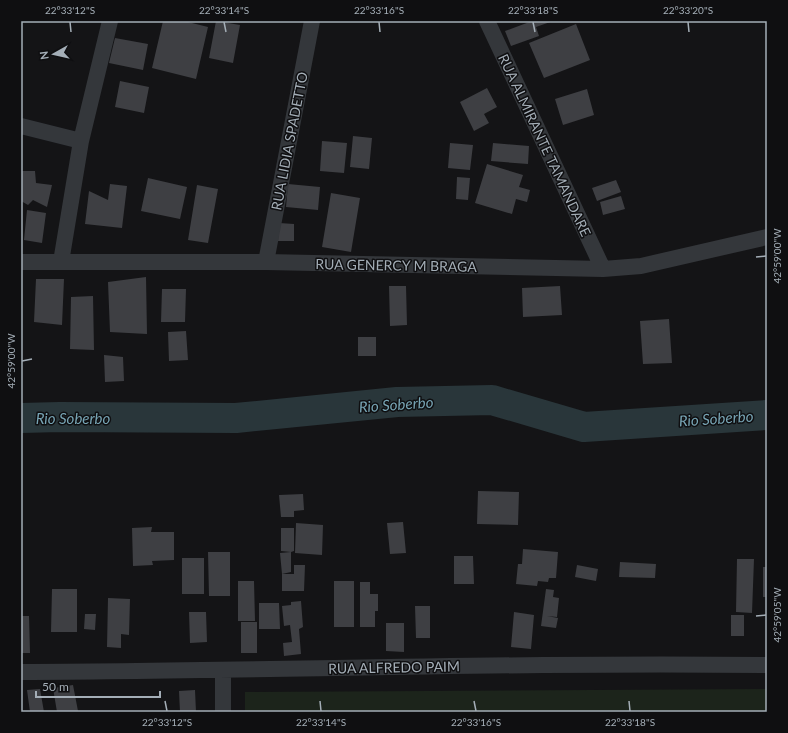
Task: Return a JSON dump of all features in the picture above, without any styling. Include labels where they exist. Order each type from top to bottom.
[{"type":"street","points":[[61,262],[81,141],[110,21]]},
{"type":"street","name":"RUA LIDIA SPADETTO","points":[[266,262],[312,21]]},
{"type":"street","name":"RUA ALMIRANTE TAMANDARE","points":[[487,21],[603,269]]},
{"type":"street","points":[[21,126],[81,141]]},
{"type":"street","name":"RUA GENERCY M BRAGA","points":[[21,262],[266,262],[603,269],[640,266],[767,237]]},
{"type":"street","name":"RUA ALFREDO PAIM","points":[[21,672],[223,671],[402,667],[767,665]]},
{"type":"street","points":[[223,671],[223,712]]},
{"type":"shaded area","points":[[767,689],[767,712],[245,712],[245,692]]},
{"type":"building","points":[[163,21],[184,21],[208,27],[196,79],[152,68]]},
{"type":"building","points":[[216,21],[240,25],[233,63],[209,58]]},
{"type":"building","points":[[532,21],[553,21],[536,27],[539,36],[511,46],[505,31]]},
{"type":"building","points":[[576,24],[590,60],[544,78],[529,43]]},
{"type":"building","points":[[115,38],[148,44],[143,70],[109,63]]},
{"type":"building","points":[[120,81],[149,87],[144,113],[115,107]]},
{"type":"building","points":[[487,88],[497,107],[484,114],[489,123],[474,131],[460,102]]},
{"type":"building","points":[[587,89],[594,115],[563,125],[555,99]]},
{"type":"building","points":[[353,136],[372,138],[369,169],[350,167]]},
{"type":"building","points":[[322,141],[347,143],[344,173],[320,171]]},
{"type":"building","points":[[450,143],[473,145],[470,170],[448,168]]},
{"type":"building","points":[[493,143],[529,146],[528,164],[491,161]]},
{"type":"building","points":[[487,164],[523,175],[519,187],[530,190],[527,202],[516,199],[512,214],[475,203]]},
{"type":"building","points":[[21,171],[35,171],[36,183],[52,185],[47,207],[33,200],[28,205],[21,201]]},
{"type":"building","points":[[457,177],[470,178],[468,200],[456,199]]},
{"type":"building","points":[[148,178],[187,187],[180,219],[141,211]]},
{"type":"building","points":[[616,180],[621,192],[597,201],[592,188]]},
{"type":"building","points":[[110,184],[127,186],[122,228],[85,224],[89,191],[108,200]]},
{"type":"building","points":[[288,184],[320,187],[318,210],[286,207]]},
{"type":"building","points":[[197,185],[218,189],[208,243],[188,240]]},
{"type":"building","points":[[331,193],[360,198],[351,252],[322,247]]},
{"type":"building","points":[[621,196],[625,209],[603,215],[600,202]]},
{"type":"building","points":[[27,210],[46,213],[42,243],[24,240]]},
{"type":"building","points":[[279,223],[294,224],[294,241],[278,241]]},
{"type":"building","points":[[146,277],[147,334],[110,332],[108,282]]},
{"type":"building","points":[[36,279],[64,279],[62,325],[34,322]]},
{"type":"building","points":[[389,286],[406,286],[407,325],[390,326]]},
{"type":"building","points":[[560,286],[562,315],[523,317],[522,288]]},
{"type":"building","points":[[162,289],[186,289],[185,322],[161,322]]},
{"type":"building","points":[[93,296],[94,350],[70,349],[71,297]]},
{"type":"building","points":[[669,319],[672,363],[643,364],[640,321]]},
{"type":"building","points":[[186,331],[188,360],[169,361],[168,332]]},
{"type":"building","points":[[358,337],[376,337],[376,356],[358,356]]},
{"type":"building","points":[[104,355],[123,357],[124,381],[105,382]]},
{"type":"building","points":[[478,491],[519,492],[518,525],[477,524]]},
{"type":"building","points":[[303,494],[304,510],[294,511],[294,517],[281,517],[279,495]]},
{"type":"building","points":[[403,522],[406,553],[390,554],[387,523]]},
{"type":"building","points":[[296,523],[323,525],[322,555],[295,553]]},
{"type":"building","points":[[152,527],[151,532],[174,532],[174,560],[152,561],[153,565],[133,566],[132,528]]},
{"type":"building","points":[[281,528],[294,528],[294,551],[281,551]]},
{"type":"building","points":[[523,549],[558,552],[556,578],[549,578],[548,582],[538,581],[537,586],[516,584],[518,564],[522,564]]},
{"type":"building","points":[[208,552],[230,552],[230,596],[209,596]]},
{"type":"building","points":[[291,552],[291,572],[282,574],[280,553]]},
{"type":"building","points":[[454,556],[473,556],[474,584],[454,584]]},
{"type":"building","points":[[182,558],[204,558],[204,594],[182,594]]},
{"type":"building","points":[[737,559],[754,559],[752,613],[736,612]]},
{"type":"building","points":[[620,562],[656,564],[655,578],[619,577]]},
{"type":"building","points":[[294,565],[305,565],[304,591],[282,591],[282,574],[294,574]]},
{"type":"building","points":[[577,565],[598,569],[596,581],[575,577]]},
{"type":"building","points":[[763,567],[767,567],[767,597],[763,597]]},
{"type":"building","points":[[238,581],[254,581],[255,621],[238,621]]},
{"type":"building","points":[[334,581],[354,581],[354,627],[334,627]]},
{"type":"building","points":[[360,582],[370,582],[370,594],[378,594],[378,611],[375,611],[375,627],[360,627]]},
{"type":"building","points":[[52,589],[77,589],[77,632],[51,632]]},
{"type":"building","points":[[546,589],[554,590],[553,597],[559,598],[557,617],[547,616],[558,618],[556,628],[541,626]]},
{"type":"building","points":[[108,598],[130,599],[129,635],[121,634],[121,648],[107,647]]},
{"type":"building","points":[[301,601],[303,627],[299,629],[301,654],[284,656],[283,643],[292,642],[290,625],[284,626],[282,606],[291,605],[291,602]]},
{"type":"building","points":[[259,603],[279,603],[280,629],[259,629]]},
{"type":"building","points":[[415,606],[430,606],[430,638],[416,638]]},
{"type":"building","points":[[189,612],[206,612],[207,642],[190,643]]},
{"type":"building","points":[[514,612],[534,615],[531,649],[511,647]]},
{"type":"building","points":[[85,614],[96,614],[95,630],[84,629]]},
{"type":"building","points":[[731,615],[744,615],[744,636],[731,636]]},
{"type":"building","points":[[21,616],[29,616],[30,653],[21,653]]},
{"type":"building","points":[[241,622],[257,622],[257,653],[241,653]]},
{"type":"building","points":[[386,623],[404,623],[404,652],[386,651]]},
{"type":"building","points":[[73,685],[78,711],[57,712],[53,688]]},
{"type":"building","points":[[40,689],[44,712],[30,712],[27,690]]},
{"type":"building","points":[[195,690],[196,712],[180,712],[179,691]]},
{"type":"waterway","name":"Rio Soberbo","points":[[21,418],[236,418],[397,402],[492,400],[584,427],[767,415]]}]
